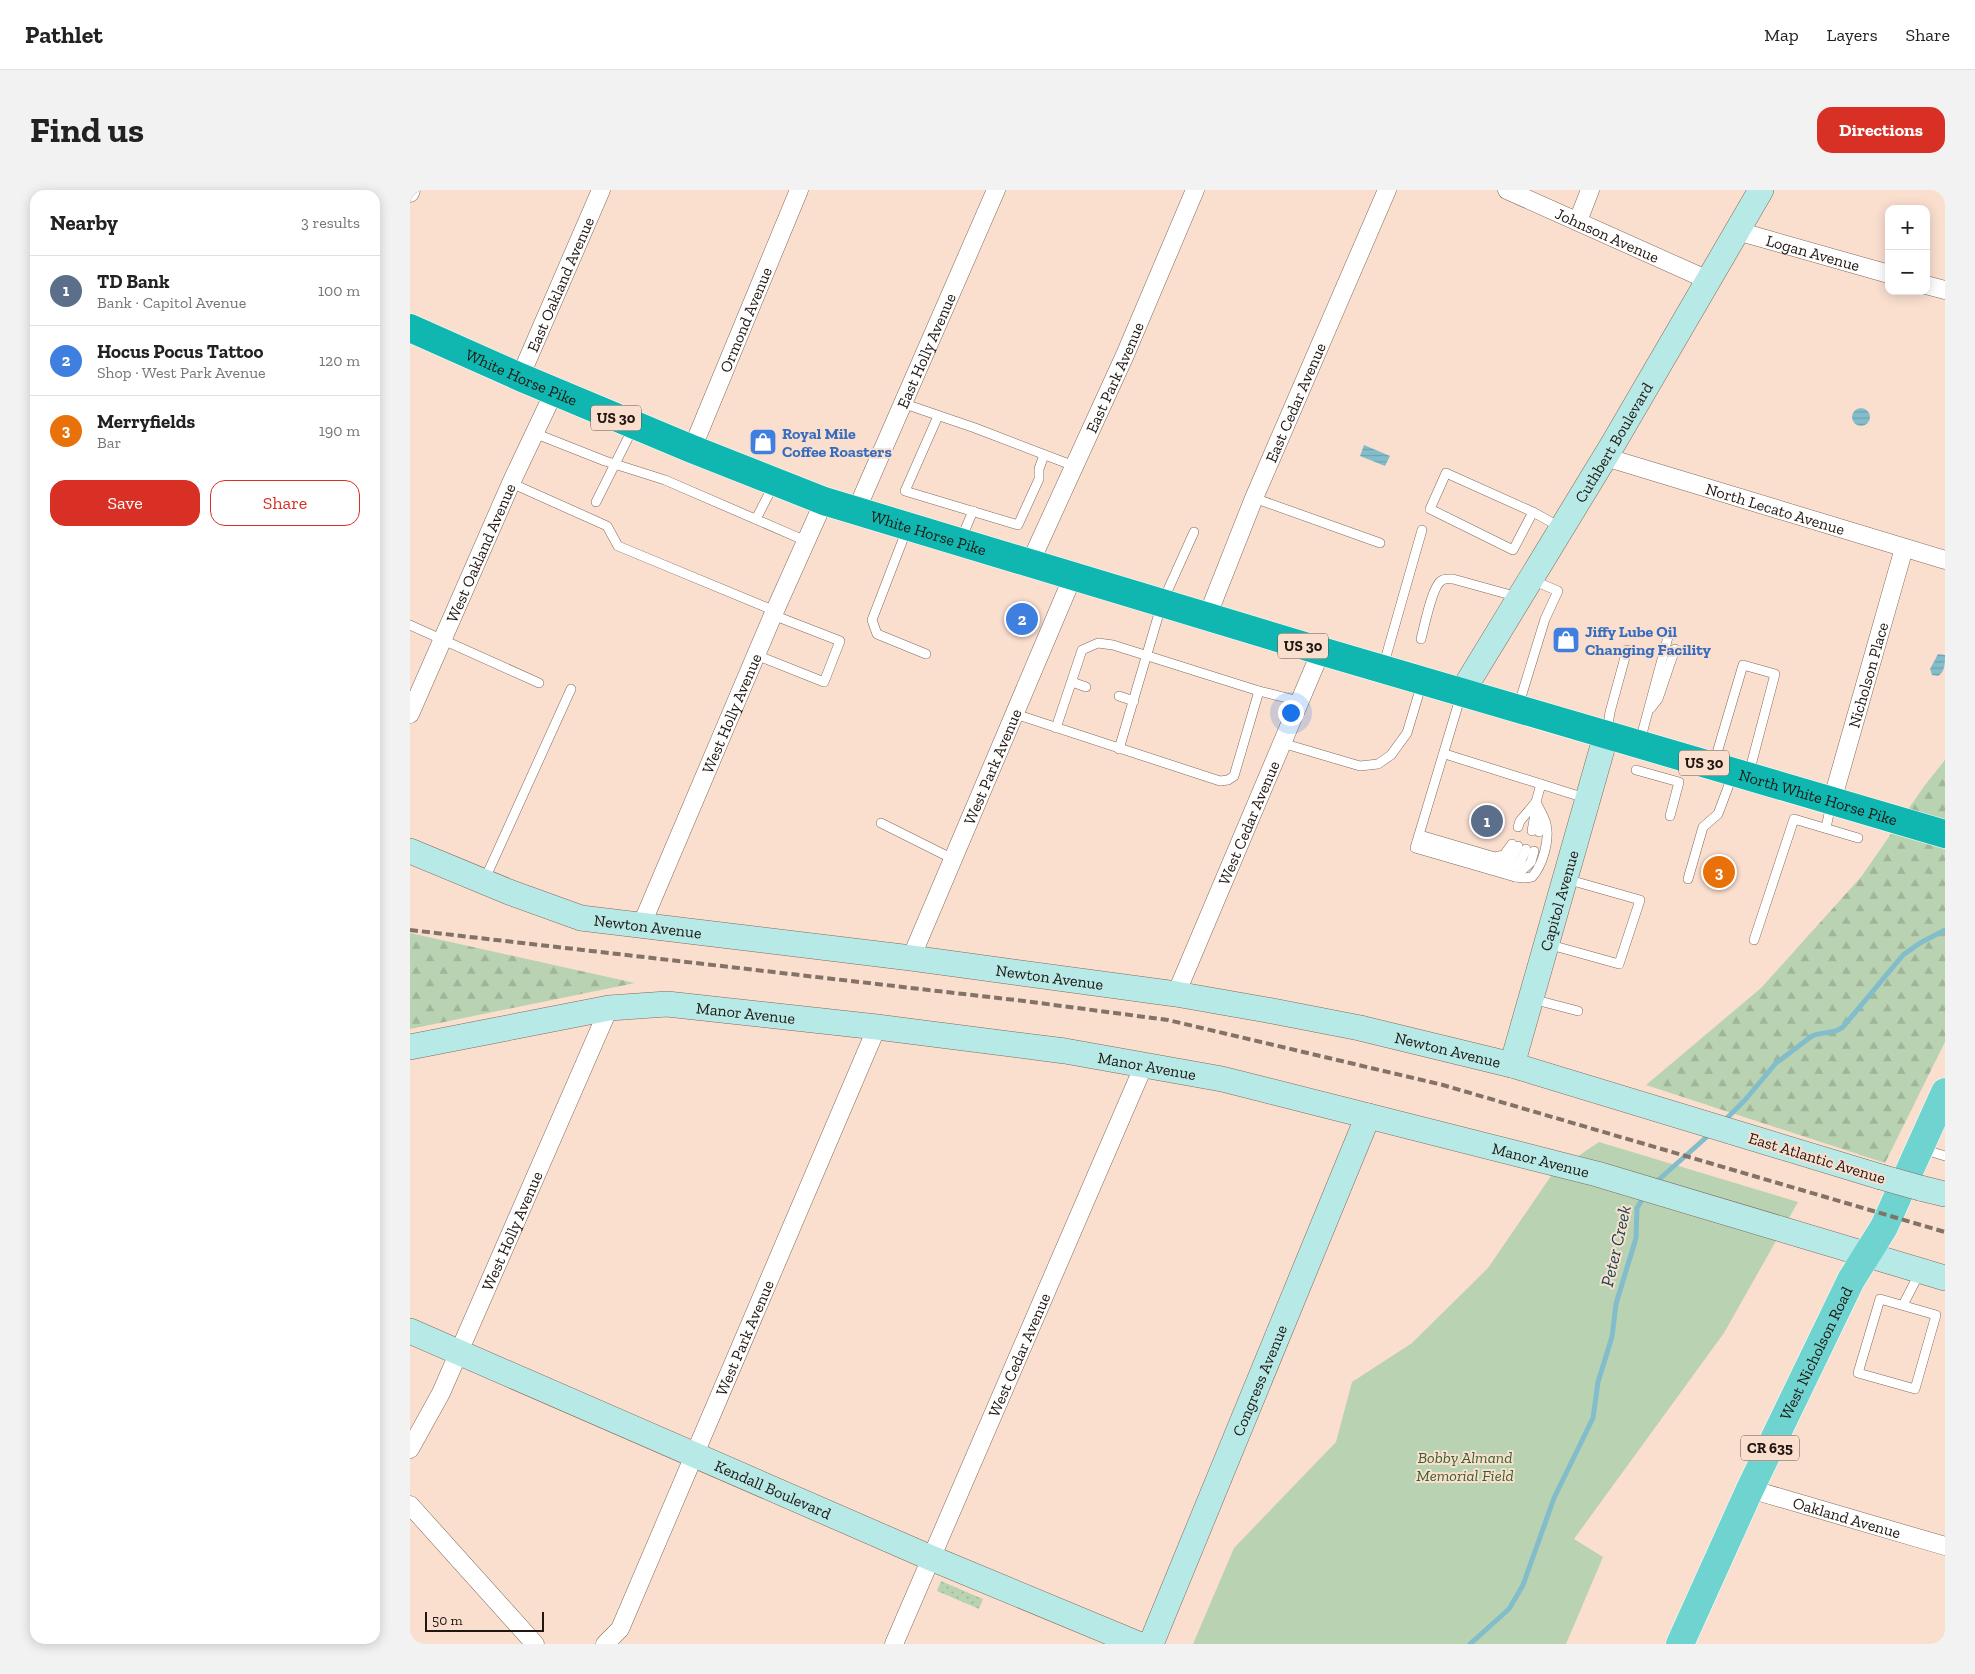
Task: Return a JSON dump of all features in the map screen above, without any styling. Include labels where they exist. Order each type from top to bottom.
[{"type":"highway","name":"White Horse Pike","points":[[410,328],[634,426],[824,501],[1462,692]]},
{"type":"highway","name":"North White Horse Pike","points":[[1462,692],[1606,735],[1656,759],[1732,771],[1945,834]]},
{"type":"main road","name":"West Nicholson Road","points":[[1680,1644],[1750,1489],[1851,1280],[1884,1227],[1945,1092]]},
{"type":"street","name":"East Oakland Avenue","points":[[520,377],[601,190]]},
{"type":"street","name":"Ormond Avenue","points":[[692,449],[798,190]]},
{"type":"street","name":"East Holly Avenue","points":[[856,511],[996,190]]},
{"type":"street","name":"East Park Avenue","points":[[1030,563],[1125,355],[1195,190]]},
{"type":"street","name":"East Cedar Avenue","points":[[1207,617],[1254,498],[1387,190]]},
{"type":"street","name":"Johnson Avenue","points":[[1507,190],[1708,280]]},
{"type":"street","points":[[1578,222],[1590,190]]},
{"type":"street","name":"Cuthbert Boulevard","points":[[1462,692],[1605,457],[1761,190]]},
{"type":"street","name":"Logan Avenue","points":[[1737,231],[1885,273]]},
{"type":"street","points":[[1930,286],[1945,290]]},
{"type":"street","name":"West Oakland Avenue","points":[[410,714],[511,483],[554,392]]},
{"type":"street","name":"North Lecato Avenue","points":[[1605,457],[1945,560]]},
{"type":"street","name":"West Holly Avenue","points":[[641,926],[774,613],[824,501]]},
{"type":"street","name":"Nicholson Place","points":[[1832,801],[1904,548]]},
{"type":"street","name":"West Park Avenue","points":[[911,958],[1073,576]]},
{"type":"street","name":"West Cedar Avenue","points":[[1176,994],[1320,651]]},
{"type":"street","name":"Capitol Avenue","points":[[1512,1066],[1606,735]]},
{"type":"street","name":"Newton Avenue","points":[[410,851],[509,892],[580,918],[911,958],[1176,994],[1360,1028],[1512,1066],[1689,1119]]},
{"type":"street","name":"Manor Avenue","points":[[410,1047],[609,1008],[667,1004],[877,1027],[1065,1051],[1222,1079],[1597,1174],[1945,1278]]},
{"type":"street","name":"West Holly Avenue","points":[[410,1449],[442,1393],[609,1008]]},
{"type":"street","name":"West Park Avenue","points":[[605,1644],[620,1629],[877,1027]]},
{"type":"street","name":"West Cedar Avenue","points":[[894,1644],[1144,1065]]},
{"type":"street","name":"Congress Avenue","points":[[1151,1644],[1368,1116]]},
{"type":"street","name":"East Atlantic Avenue","points":[[1689,1119],[1881,1177],[1945,1194]]},
{"type":"street","name":"Kendall Boulevard","points":[[410,1331],[931,1558],[1138,1644]]},
{"type":"street","name":"Oakland Avenue","points":[[1750,1489],[1945,1546]]},
{"type":"street","points":[[410,1505],[535,1644]]},
{"type":"lane","points":[[902,404],[975,428],[1074,466]]},
{"type":"lane","points":[[938,416],[905,491],[1018,525],[1039,479],[1038,469],[1044,455]]},
{"type":"lane","points":[[596,502],[634,426]]},
{"type":"lane","points":[[534,434],[665,480],[806,541]]},
{"type":"lane","points":[[1533,512],[1513,550],[1430,508],[1446,473],[1533,512],[1562,528]]},
{"type":"lane","points":[[756,519],[774,482]]},
{"type":"lane","points":[[511,483],[607,526],[618,546],[840,641],[824,682],[756,655]]},
{"type":"lane","points":[[1254,498],[1380,543]]},
{"type":"lane","points":[[960,542],[973,511]]},
{"type":"lane","points":[[908,527],[872,620],[877,634],[926,654]]},
{"type":"lane","points":[[1382,669],[1422,530]]},
{"type":"lane","points":[[1119,749],[1162,603],[1194,532]]},
{"type":"lane","points":[[1421,639],[1434,591],[1440,581],[1453,579],[1526,589],[1558,591],[1546,619],[1517,709]]},
{"type":"lane","points":[[410,625],[539,682]]},
{"type":"lane","points":[[1668,637],[1649,710],[1656,759],[1679,782],[1670,816]]},
{"type":"lane","points":[[1056,728],[1082,650],[1098,643],[1113,645],[1299,702]]},
{"type":"lane","points":[[1649,710],[1658,699],[1675,649]]},
{"type":"lane","points":[[1606,735],[1610,712],[1627,650]]},
{"type":"lane","points":[[1688,879],[1703,827],[1718,814],[1732,771],[1775,674],[1743,665],[1732,771]]},
{"type":"lane","points":[[1282,743],[1360,766],[1378,764],[1391,755],[1407,733],[1422,681]]},
{"type":"lane","points":[[1072,682],[1086,686]]},
{"type":"lane","points":[[484,881],[571,689]]},
{"type":"lane","points":[[1015,714],[1220,781],[1228,780],[1234,776],[1259,690]]},
{"type":"lane","points":[[1418,842],[1462,692]]},
{"type":"lane","points":[[1119,696],[1134,700]]},
{"type":"lane","points":[[1445,754],[1588,799]]},
{"type":"lane","points":[[1636,770],[1656,759]]},
{"type":"lane","points":[[1536,802],[1520,821],[1528,829],[1536,802],[1541,784]]},
{"type":"lane","points":[[1826,828],[1832,801]]},
{"type":"lane","points":[[1418,842],[1515,877],[1532,877],[1538,868],[1546,841],[1546,822],[1536,802]]},
{"type":"lane","points":[[1754,940],[1794,819],[1858,838]]},
{"type":"lane","points":[[881,823],[954,859]]},
{"type":"lane","points":[[1418,842],[1495,857],[1523,848]]},
{"type":"lane","points":[[1515,877],[1531,862],[1523,848]]},
{"type":"lane","points":[[1499,872],[1512,869],[1522,860],[1523,848]]},
{"type":"lane","points":[[1547,944],[1618,964],[1640,900],[1566,879]]},
{"type":"lane","points":[[1531,999],[1578,1011]]},
{"type":"lane","points":[[1920,1148],[1945,1156]]},
{"type":"lane","points":[[1903,1305],[1920,1271]]},
{"type":"lane","points":[[1880,1299],[1903,1305],[1936,1315],[1915,1389],[1858,1373],[1880,1299]]},
{"type":"green space","points":[[1945,760],[1945,1042],[1885,1163],[1646,1085],[1761,988],[1861,877],[1925,785]]},
{"type":"green space","points":[[410,933],[635,983],[410,1029]]},
{"type":"green space","name":"Bobby Almand Memorial Field","points":[[1599,1142],[1798,1202],[1724,1333],[1574,1539],[1603,1557],[1566,1644],[1193,1644],[1234,1548],[1336,1442],[1352,1382],[1412,1343],[1488,1268],[1553,1173]]},
{"type":"green space","points":[[941,1581],[983,1599],[979,1609],[937,1591]]},
{"type":"water","points":[[1861,408],[1867,411],[1870,417],[1867,423],[1861,426],[1855,423],[1852,417],[1855,411]]},
{"type":"water","points":[[1364,445],[1390,456],[1385,466],[1360,456]]},
{"type":"water","points":[[1938,654],[1945,655],[1945,664],[1938,676],[1932,675],[1930,669]]},
{"type":"waterway","name":"Peter Creek","points":[[1724,1121],[1745,1100],[1776,1063],[1812,1036],[1835,1031],[1843,1027],[1903,955],[1920,943],[1945,930]]},
{"type":"waterway","name":"Peter Creek","points":[[1655,1183],[1710,1134]]},
{"type":"waterway","name":"Peter Creek","points":[[1470,1644],[1509,1609],[1523,1585],[1554,1498],[1593,1418],[1598,1382],[1612,1337],[1616,1304],[1636,1238],[1637,1208],[1645,1195]]},
{"type":"railway","points":[[410,930],[1024,1001],[1168,1020],[1443,1085],[1945,1232]]},
{"type":"place","name":"Royal Mile Coffee Roasters","points":[[763,442]]},
{"type":"place","name":"Hocus Pocus Tattoo","points":[[1022,619]]},
{"type":"place","name":"Jiffy Lube Oil Changing Facility","points":[[1566,640]]},
{"type":"place","name":"TD Bank","points":[[1487,821]]},
{"type":"place","name":"Merryfields","points":[[1719,872]]}]
